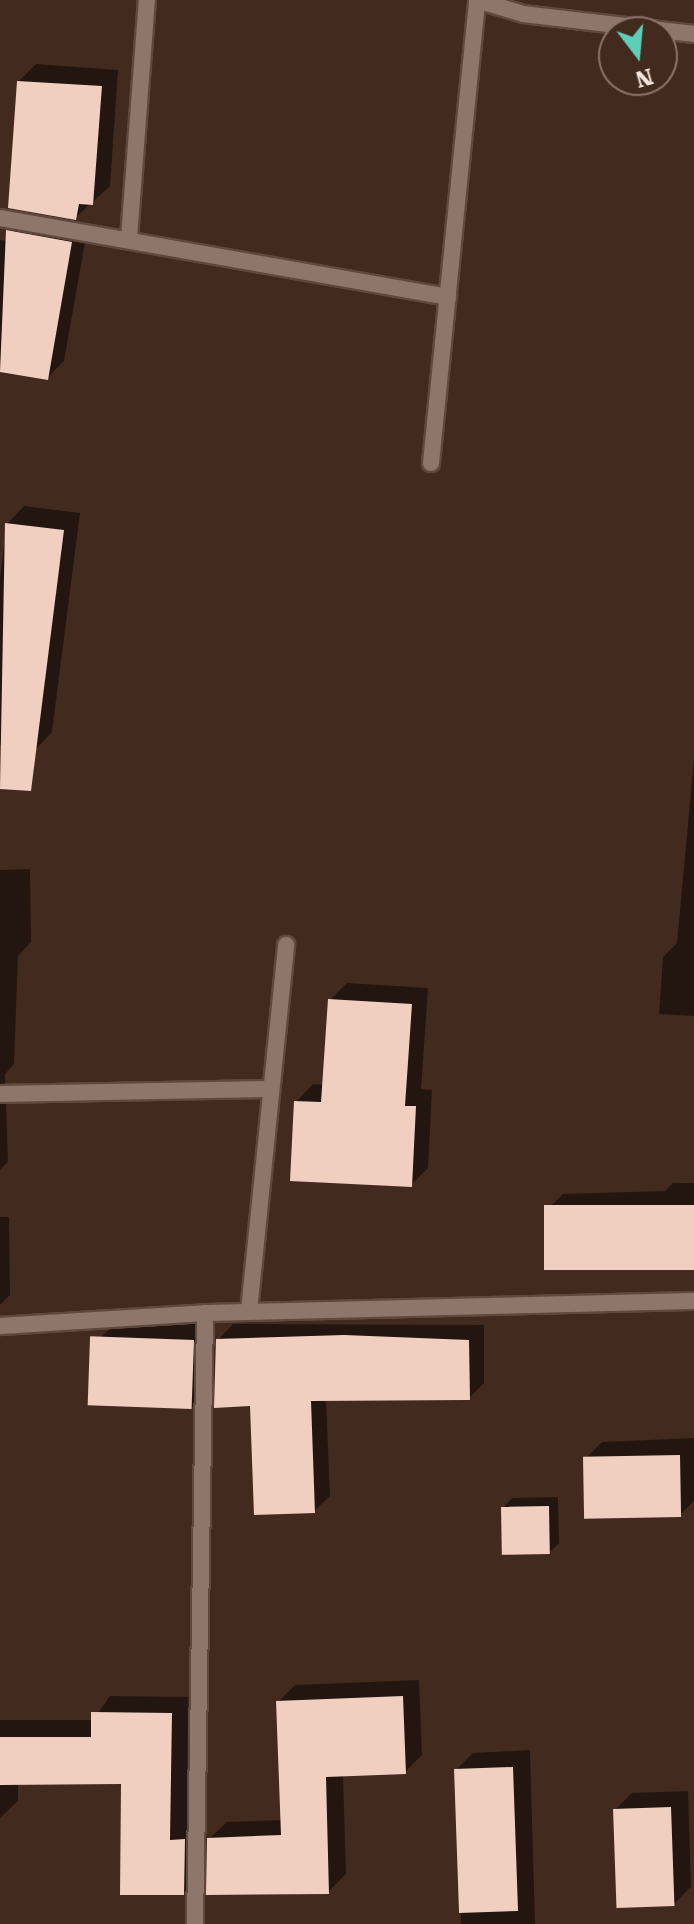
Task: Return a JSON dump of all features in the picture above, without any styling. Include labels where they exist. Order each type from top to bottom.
[{"type":"street","points":[[129,238],[147,0]]},
{"type":"street","points":[[431,463],[477,0],[523,14],[694,34]]},
{"type":"street","points":[[0,218],[129,238],[448,297]]},
{"type":"street","points":[[249,1311],[286,945]]},
{"type":"street","points":[[0,1094],[271,1089]]},
{"type":"street","points":[[0,1326],[249,1311],[694,1301]]},
{"type":"street","points":[[195,1924],[205,1313]]},
{"type":"street","points":[[185,1924],[207,1924]]},
{"type":"building","points":[[17,81],[102,86],[93,205],[79,204],[76,220],[8,208]]},
{"type":"building","points":[[6,230],[72,242],[48,380],[0,372]]},
{"type":"building","points":[[5,523],[64,530],[31,791],[0,789]]},
{"type":"building","points":[[328,999],[412,1004],[405,1106],[416,1106],[412,1187],[290,1181],[294,1101],[321,1102]]},
{"type":"building","points":[[544,1205],[694,1205],[694,1270],[544,1270]]},
{"type":"building","points":[[344,1335],[469,1340],[470,1400],[311,1401],[315,1513],[254,1515],[250,1406],[214,1408],[216,1339]]},
{"type":"building","points":[[90,1336],[194,1340],[192,1409],[88,1405]]},
{"type":"building","points":[[680,1455],[681,1517],[584,1519],[583,1457]]},
{"type":"building","points":[[549,1506],[550,1554],[502,1555],[501,1507]]},
{"type":"building","points":[[403,1696],[406,1774],[326,1777],[329,1894],[206,1895],[207,1838],[281,1835],[276,1701]]},
{"type":"building","points":[[91,1712],[172,1713],[170,1840],[185,1839],[184,1895],[120,1895],[121,1784],[0,1785],[0,1737],[91,1737]]},
{"type":"building","points":[[513,1767],[518,1911],[459,1913],[454,1769]]},
{"type":"building","points":[[671,1807],[674,1906],[616,1908],[613,1809]]}]
